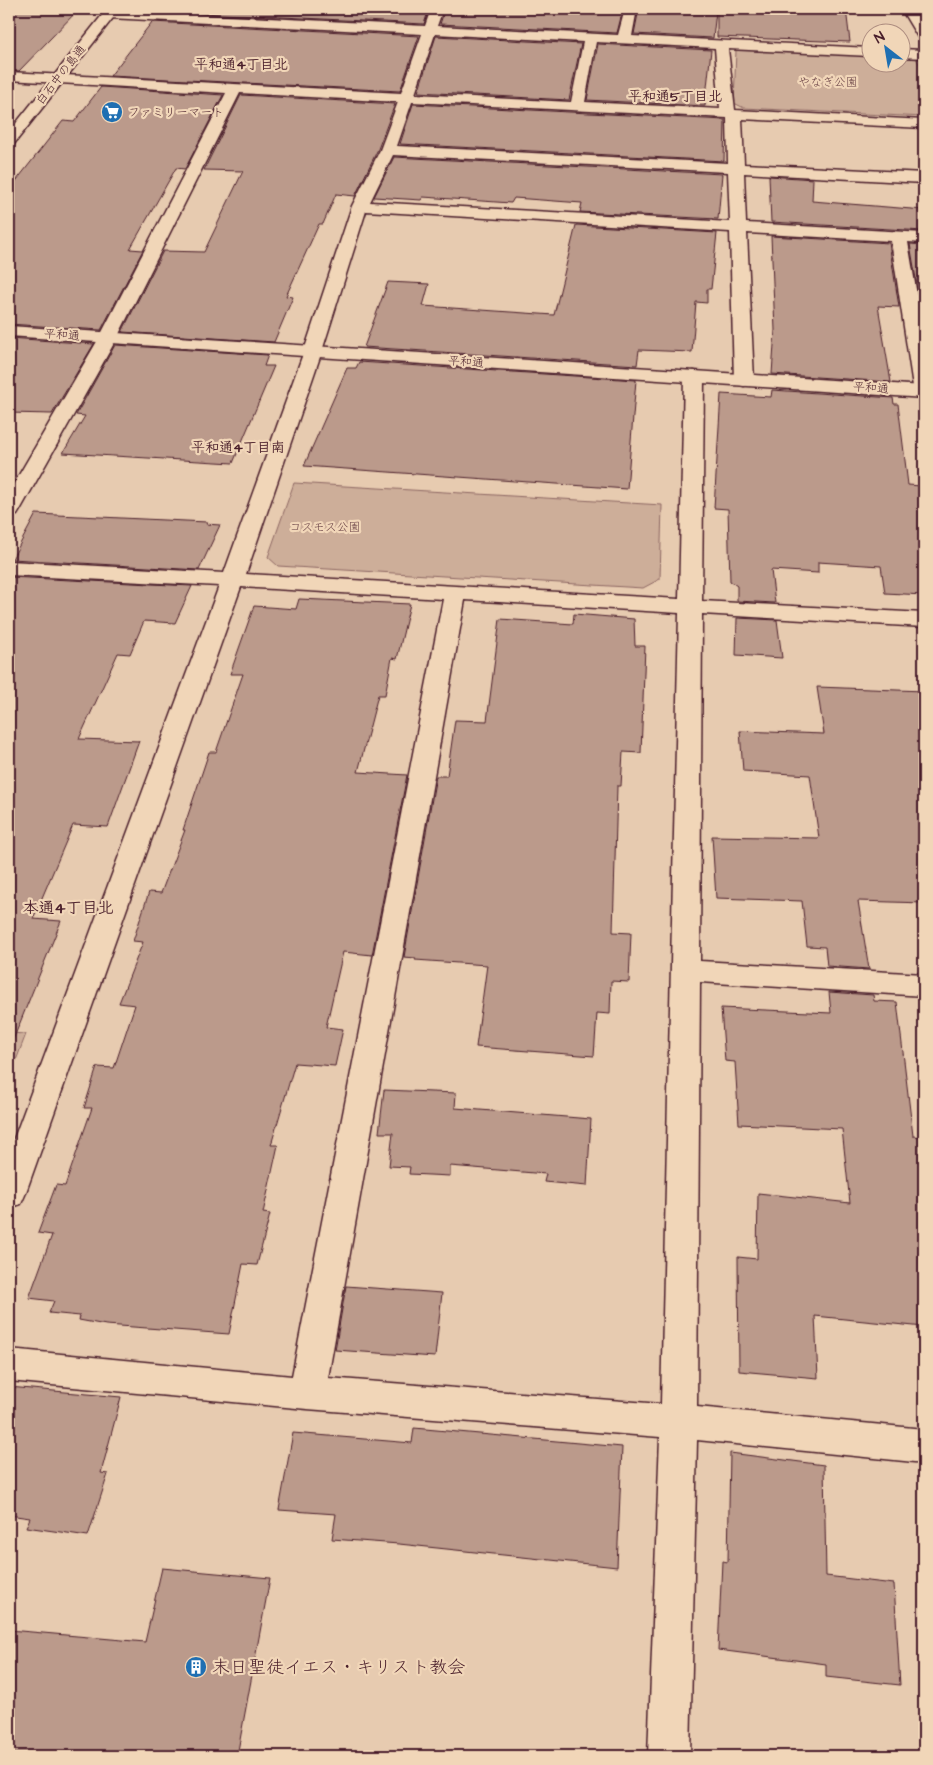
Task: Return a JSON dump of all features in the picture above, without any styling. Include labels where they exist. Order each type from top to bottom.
[{"type":"street","points":[[624,40],[631,9]]},
{"type":"street","points":[[907,9],[924,36]]},
{"type":"street","points":[[111,12],[434,19],[590,38],[860,51]]},
{"type":"street","name":"白石中の島通","points":[[9,141],[111,12]]},
{"type":"street","points":[[9,1195],[234,579],[313,351],[360,206],[388,150],[434,19]]},
{"type":"street","points":[[577,106],[590,38]]},
{"type":"street","points":[[721,44],[737,168],[744,380]]},
{"type":"street","points":[[910,53],[924,54]]},
{"type":"street","points":[[9,76],[924,124]]},
{"type":"street","points":[[9,510],[108,338],[235,89]]},
{"type":"street","points":[[388,150],[924,178]]},
{"type":"street","points":[[360,206],[924,238]]},
{"type":"street","points":[[899,236],[924,392]]},
{"type":"street","name":"平和通","points":[[9,331],[924,392]]},
{"type":"street","points":[[669,1756],[679,1422],[694,377]]},
{"type":"street","points":[[9,568],[234,579],[455,594],[924,620]]},
{"type":"street","points":[[307,1393],[455,594]]},
{"type":"street","points":[[686,971],[924,985]]},
{"type":"street","points":[[9,1365],[307,1393],[679,1422],[924,1446]]},
{"type":"green space","name":"やなぎ公園","points":[[746,48],[860,54],[860,72],[910,72],[910,57],[916,58],[924,73],[924,117],[744,108],[734,103],[736,50]]},
{"type":"green space","name":"コスモス公園","points":[[294,483],[662,505],[660,579],[643,588],[278,566],[268,557]]},
{"type":"green space","points":[[9,1033],[26,1034],[9,1079]]},
{"type":"building","points":[[9,9],[79,9],[19,71],[9,70]]},
{"type":"building","points":[[163,9],[336,11],[337,9],[429,9],[424,24],[161,11]]},
{"type":"building","points":[[445,9],[623,9],[617,33],[440,24]]},
{"type":"building","points":[[639,9],[716,11],[713,38],[634,34]]},
{"type":"building","points":[[717,9],[846,9],[850,42],[717,37]]},
{"type":"building","points":[[152,22],[419,36],[400,91],[110,76]]},
{"type":"building","points":[[436,36],[581,44],[569,100],[418,92]]},
{"type":"building","points":[[598,44],[711,50],[705,106],[587,100]]},
{"type":"building","points":[[101,87],[223,95],[185,169],[176,168],[130,249],[143,250],[101,330],[9,324],[9,190],[63,121],[74,122]]},
{"type":"building","points":[[241,95],[395,104],[378,149],[355,196],[336,194],[323,224],[319,224],[286,296],[293,297],[274,342],[122,332],[163,251],[204,252],[243,171],[204,170]]},
{"type":"building","points":[[413,104],[725,120],[724,161],[400,144]]},
{"type":"building","points":[[394,157],[722,174],[718,219],[580,212],[582,203],[514,198],[511,203],[423,197],[421,200],[374,197]]},
{"type":"building","points":[[769,176],[813,179],[812,201],[924,210],[924,231],[771,222]]},
{"type":"building","points":[[576,225],[717,233],[711,289],[707,289],[707,303],[696,302],[692,352],[639,350],[637,365],[364,347],[388,282],[429,284],[423,306],[554,315]]},
{"type":"building","points":[[771,236],[889,243],[899,307],[878,306],[891,382],[772,374],[775,330]]},
{"type":"building","points":[[910,244],[924,245],[924,308],[921,308]]},
{"type":"building","points":[[9,338],[94,344],[52,414],[9,413]]},
{"type":"building","points":[[115,345],[268,355],[264,366],[274,366],[233,463],[63,453],[85,416],[76,415]]},
{"type":"building","points":[[359,362],[636,380],[627,489],[304,466],[347,368],[356,368]]},
{"type":"building","points":[[772,390],[893,398],[894,404],[898,404],[908,485],[921,486],[924,512],[924,595],[885,593],[881,566],[818,562],[818,573],[771,570],[775,603],[737,601],[737,586],[730,581],[728,509],[714,508],[721,394],[771,397]]},
{"type":"building","points":[[36,514],[207,522],[206,524],[220,525],[199,570],[12,559]]},
{"type":"building","points":[[9,577],[192,586],[175,623],[144,621],[130,654],[118,653],[79,739],[139,741],[108,827],[73,825],[33,919],[61,921],[11,1045],[9,1045]]},
{"type":"building","points":[[299,599],[410,604],[397,659],[392,658],[385,695],[378,695],[358,772],[407,775],[372,955],[343,952],[326,1027],[343,1029],[335,1066],[295,1063],[271,1145],[278,1145],[263,1213],[270,1214],[257,1265],[243,1264],[229,1334],[106,1325],[79,1320],[80,1316],[49,1313],[54,1301],[29,1298],[52,1235],[38,1233],[56,1185],[65,1186],[92,1108],[84,1108],[97,1067],[114,1068],[135,1005],[119,1003],[143,942],[133,941],[149,892],[161,893],[185,830],[183,830],[209,752],[216,752],[243,674],[230,674],[254,606],[296,609]]},
{"type":"building","points":[[574,614],[634,619],[635,646],[645,646],[641,753],[623,752],[621,786],[617,786],[613,932],[631,933],[629,982],[611,981],[610,1014],[597,1013],[594,1056],[476,1047],[487,965],[415,960],[416,958],[404,957],[436,776],[447,776],[455,720],[487,721],[500,619],[573,624]]},
{"type":"building","points":[[737,618],[777,620],[782,658],[736,655]]},
{"type":"building","points":[[817,687],[924,691],[924,903],[858,901],[869,969],[827,966],[825,947],[807,946],[802,901],[716,898],[712,836],[819,838],[810,775],[743,771],[740,731],[824,734]]},
{"type":"building","points":[[829,992],[873,995],[874,1001],[897,1002],[913,1136],[921,1137],[924,1159],[924,1252],[919,1251],[924,1327],[815,1316],[818,1378],[739,1371],[738,1257],[757,1259],[758,1193],[850,1203],[842,1129],[739,1124],[735,1062],[725,1061],[721,1008],[831,1013]]},
{"type":"building","points":[[384,1090],[456,1093],[455,1108],[591,1119],[587,1186],[544,1182],[546,1174],[450,1166],[450,1176],[409,1174],[410,1167],[389,1166],[393,1133],[379,1133]]},
{"type":"building","points":[[346,1286],[442,1293],[435,1357],[335,1350]]},
{"type":"building","points":[[9,1387],[121,1397],[101,1473],[108,1474],[88,1536],[26,1527],[30,1518],[9,1515]]},
{"type":"building","points":[[414,1428],[622,1447],[617,1567],[399,1544],[332,1539],[336,1514],[279,1510],[293,1433],[412,1443]]},
{"type":"building","points":[[730,1453],[824,1465],[826,1576],[894,1584],[900,1685],[826,1677],[826,1664],[718,1650],[722,1561],[728,1562]]},
{"type":"building","points":[[162,1568],[270,1578],[237,1756],[9,1756],[9,1630],[145,1642]]},
{"type":"place","name":"ファミリーマート","points":[[112,112]]},
{"type":"place","name":"末日聖徒イエス・キリスト教会","points":[[196,1667]]},
{"type":"district","name":"平和通4丁目北","points":[[241,65]]},
{"type":"district","name":"平和通5丁目北","points":[[675,97]]},
{"type":"district","name":"平和通4丁目南","points":[[238,448]]},
{"type":"district","name":"本通4丁目北","points":[[68,908]]}]
